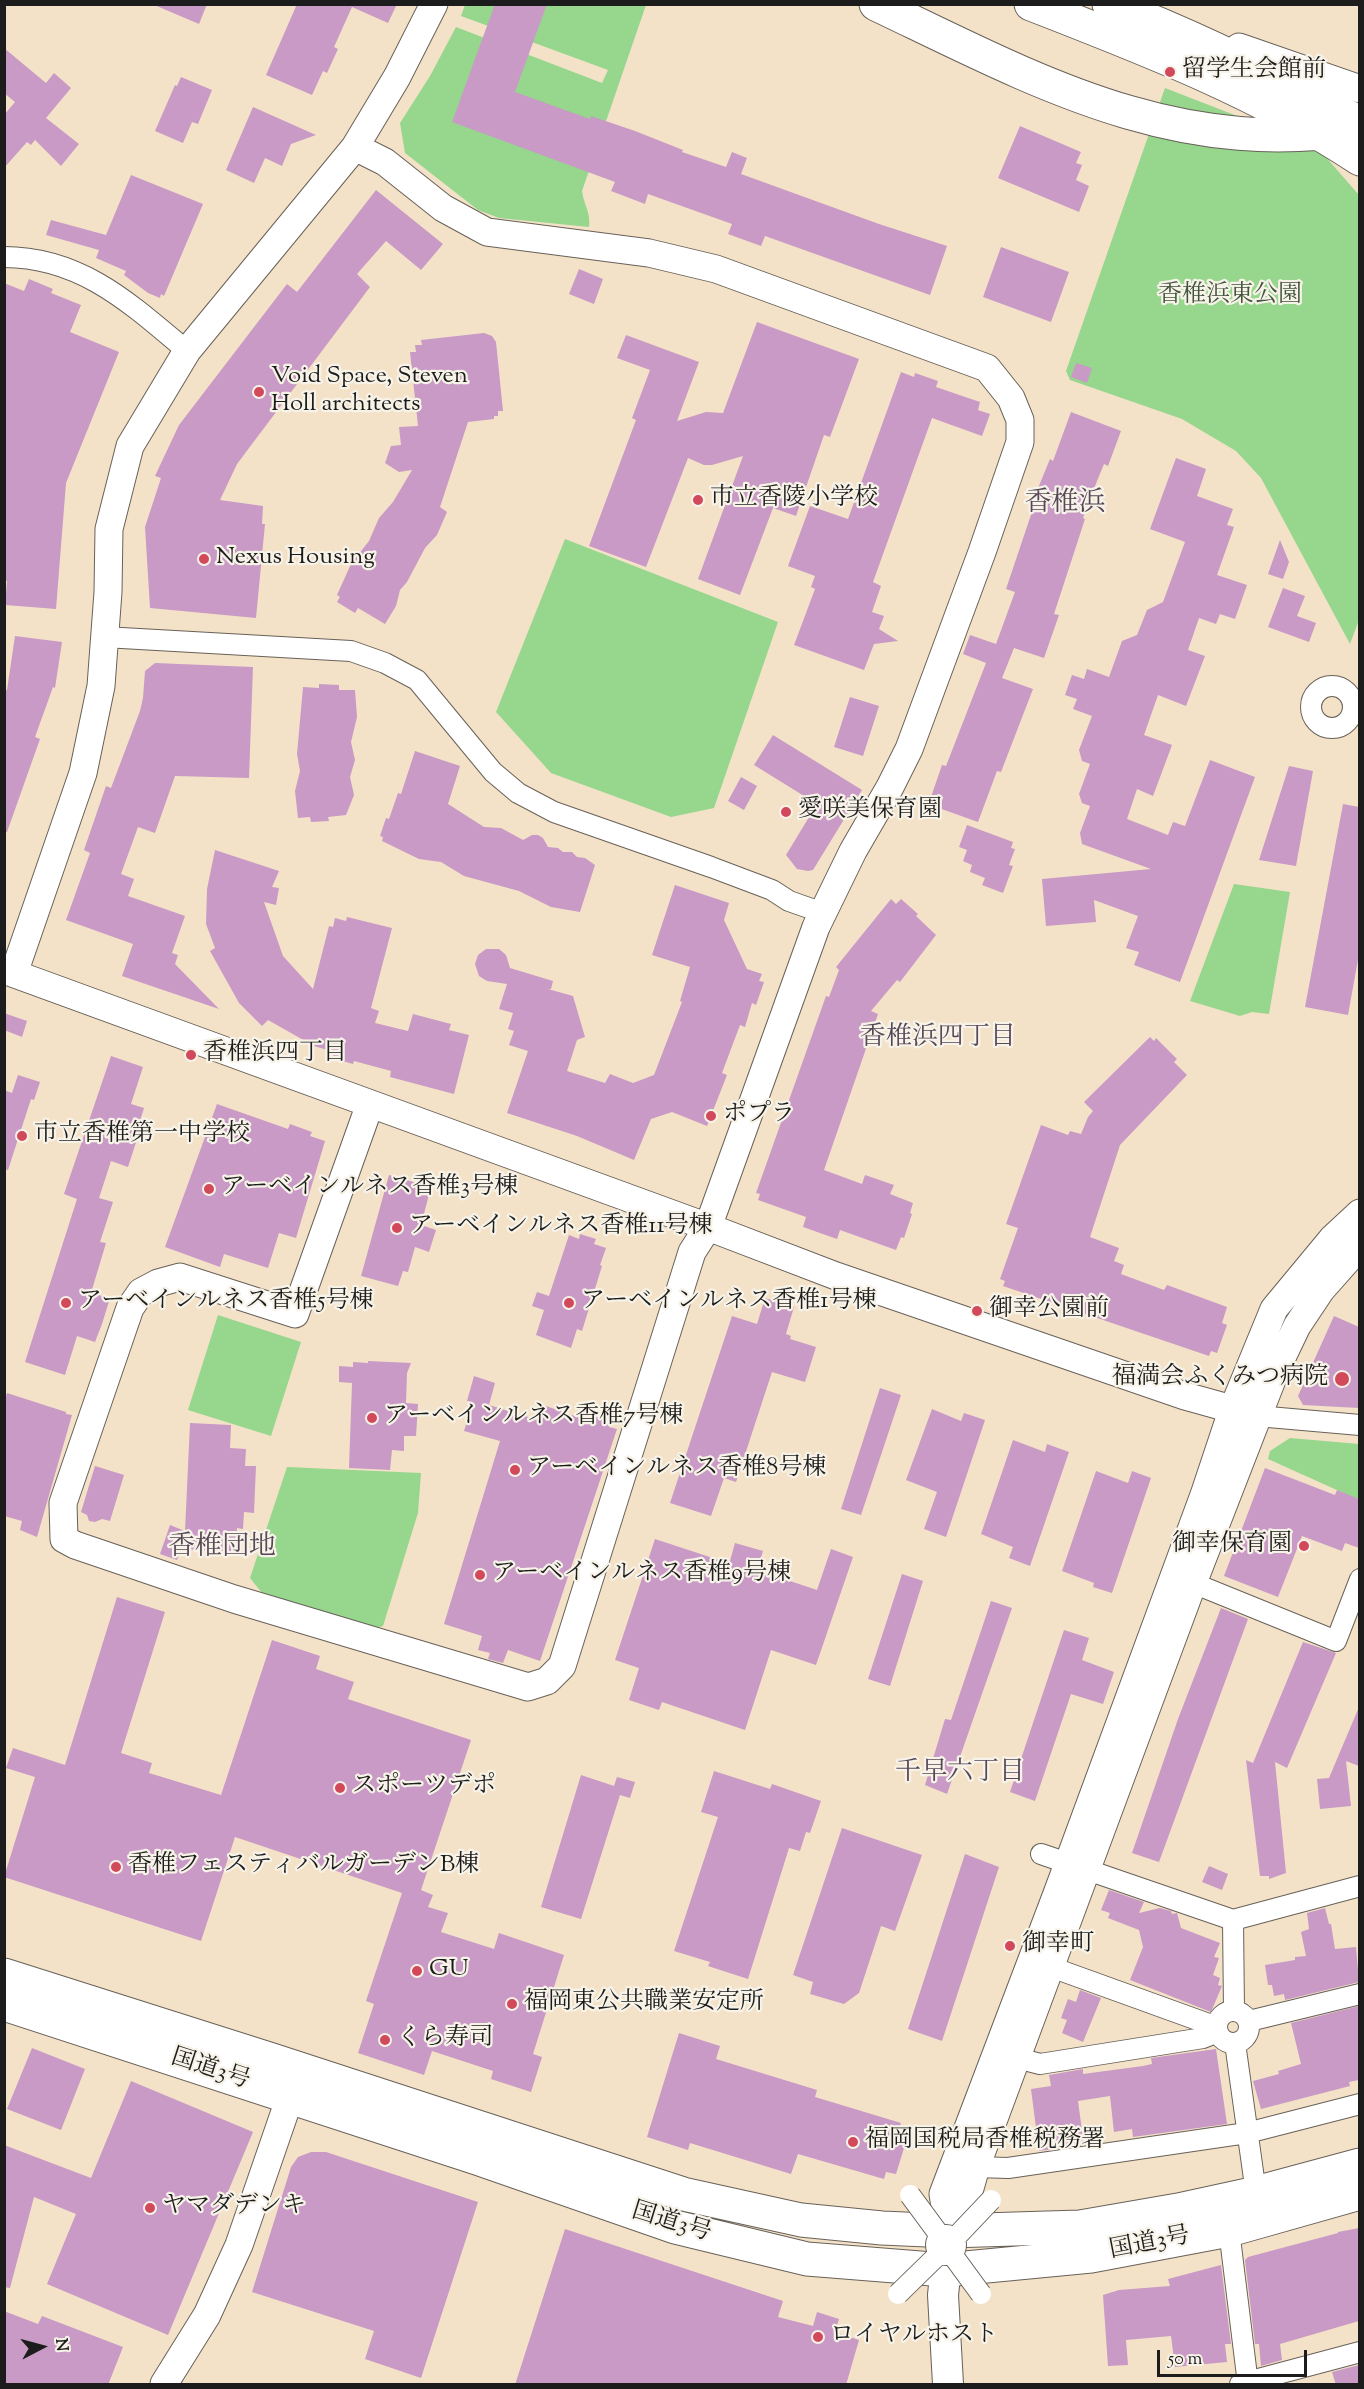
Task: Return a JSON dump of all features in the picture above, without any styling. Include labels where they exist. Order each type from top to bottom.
[{"type":"highway","points":[[876,4],[1034,80],[1103,106],[1167,123],[1221,132],[1267,136],[1306,134],[1359,125]]},
{"type":"highway","points":[[1033,4],[1252,97],[1302,123],[1359,159]]},
{"type":"highway","points":[[1109,4],[1180,32],[1269,74],[1359,125]]},
{"type":"highway","name":"国道3号","points":[[4,1975],[682,2194],[801,2220],[882,2228],[947,2247],[1091,2256],[1229,2230],[1359,2193]]},
{"type":"highway","name":"国道3号","points":[[4,2004],[477,2158],[675,2227],[807,2259],[947,2247],[1178,2211],[1359,2165]]},
{"type":"main road","points":[[947,2247],[943,2320],[948,2385]]},
{"type":"street","points":[[434,4],[397,77],[355,147],[187,351],[130,446],[109,529],[101,686],[83,774],[9,972],[708,1227],[836,1276],[1245,1414],[1359,1425]]},
{"type":"street","points":[[1033,4],[1359,125]]},
{"type":"street","points":[[1119,4],[1359,89]]},
{"type":"street","points":[[355,147],[385,162],[443,208],[487,232],[649,252],[716,269],[987,368],[1011,398],[1020,420],[1020,442],[909,749],[853,851],[823,913],[708,1227],[693,1252],[562,1666],[547,1681],[528,1687],[234,1599],[75,1545],[64,1539],[63,1503],[130,1308],[141,1292],[158,1282],[180,1277],[295,1314],[370,1104]]},
{"type":"street","points":[[4,257],[24,257],[76,271],[103,285],[187,351]]},
{"type":"street","points":[[104,637],[351,651],[385,663],[417,680],[493,772],[518,793],[554,812],[711,867],[772,890],[789,902],[823,913]]},
{"type":"street","points":[[947,2247],[944,2194],[1193,1583],[1245,1414],[1274,1309],[1332,1239],[1359,1213]]},
{"type":"street","points":[[947,2247],[966,2202],[976,2167],[1051,1967],[1078,1867],[1204,1495],[1245,1414],[1275,1372],[1297,1326],[1321,1290],[1359,1246]]},
{"type":"street","points":[[1193,1583],[1336,1641],[1359,1579]]},
{"type":"street","points":[[1041,1854],[1233,1920],[1359,1886]]},
{"type":"street","points":[[1051,1967],[1217,2030],[1224,2041],[1234,2043],[1244,2040],[1247,2036],[1241,2016],[1233,1920]]},
{"type":"street","points":[[1017,2058],[1040,2064],[1203,2038],[1217,2030],[1224,2014],[1241,2016],[1359,1994]]},
{"type":"street","points":[[1234,2043],[1256,2193]]},
{"type":"street","points":[[164,2385],[207,2315],[239,2246],[290,2097]]},
{"type":"street","points":[[976,2167],[1008,2168],[1247,2133],[1359,2104]]},
{"type":"street","points":[[909,2195],[981,2294]]},
{"type":"street","points":[[898,2294],[991,2200]]},
{"type":"street","points":[[1229,2230],[1245,2384],[1359,2352]]},
{"type":"green space","points":[[465,5],[646,5],[582,191],[589,217],[589,227],[499,218],[478,210],[405,153],[400,123],[430,76],[456,27],[602,83],[608,70],[461,16]]},
{"type":"green space","name":"香椎浜東公園","points":[[1165,88],[1317,147],[1359,195],[1360,617],[1350,644],[1261,478],[1236,451],[1182,419],[1070,380],[1066,371]]},
{"type":"green space","points":[[565,539],[778,622],[714,808],[671,817],[551,773],[496,712]]},
{"type":"green space","points":[[1234,884],[1290,892],[1269,1014],[1252,1012],[1240,1016],[1190,1001]]},
{"type":"green space","points":[[218,1315],[301,1342],[271,1436],[188,1410]]},
{"type":"green space","points":[[1290,1438],[1359,1444],[1359,1500],[1268,1459],[1270,1451]]},
{"type":"green space","points":[[287,1467],[421,1473],[418,1513],[383,1626],[370,1630],[262,1593],[250,1578]]},
{"type":"building","points":[[152,4],[207,4],[199,24]]},
{"type":"building","points":[[297,4],[397,4],[388,23],[352,7],[334,47],[338,49],[327,73],[323,71],[312,95],[266,75]]},
{"type":"building","points":[[495,4],[547,4],[515,92],[590,119],[591,116],[635,131],[683,150],[682,152],[726,167],[732,152],[747,158],[741,174],[947,246],[930,295],[765,236],[761,246],[728,234],[732,224],[648,194],[645,204],[611,191],[615,182],[452,122]]},
{"type":"building","points":[[4,48],[46,83],[54,73],[71,88],[46,118],[79,144],[61,166],[35,140],[31,145],[27,142],[4,168],[4,115],[15,102],[4,93]]},
{"type":"building","points":[[181,77],[212,90],[198,124],[192,122],[183,143],[155,131],[175,85],[177,86]]},
{"type":"building","points":[[253,107],[316,135],[291,144],[282,166],[265,158],[254,183],[226,170]]},
{"type":"building","points":[[1020,126],[1081,152],[1076,163],[1082,165],[1076,180],[1089,186],[1079,212],[998,178]]},
{"type":"building","points":[[131,175],[203,204],[164,296],[161,294],[160,298],[148,293],[124,275],[126,271],[96,258],[99,250],[46,235],[51,220],[106,235]]},
{"type":"building","points":[[376,190],[443,244],[421,270],[386,241],[357,274],[370,287],[237,464],[220,500],[263,506],[262,524],[265,524],[256,618],[150,608],[145,527],[161,478],[155,476],[179,425],[287,284],[297,292]]},
{"type":"building","points":[[1001,247],[1069,272],[1051,322],[983,297]]},
{"type":"building","points":[[579,269],[603,279],[594,304],[569,294]]},
{"type":"building","points":[[29,279],[53,289],[51,293],[81,305],[70,332],[119,352],[66,483],[56,609],[5,605],[7,581],[4,581],[4,283],[24,291]]},
{"type":"building","points":[[757,322],[859,359],[830,437],[824,435],[796,516],[773,508],[740,595],[698,579],[743,456],[712,465],[704,465],[688,458],[646,567],[589,546],[636,420],[632,418],[650,370],[617,358],[626,335],[699,362],[677,421],[706,412],[723,413]]},
{"type":"building","points":[[484,333],[492,336],[496,342],[503,411],[498,411],[498,416],[494,416],[494,419],[468,422],[440,507],[447,512],[437,535],[425,548],[407,582],[400,590],[396,606],[385,624],[358,608],[355,613],[337,602],[340,597],[337,595],[351,564],[369,541],[379,518],[393,502],[412,470],[399,472],[385,463],[391,446],[401,445],[399,427],[418,426],[410,352],[416,352],[415,345],[422,345],[421,340]]},
{"type":"building","points":[[1076,363],[1092,368],[1087,383],[1071,377]]},
{"type":"building","points":[[901,372],[914,377],[915,373],[938,381],[936,387],[980,402],[978,410],[990,414],[982,436],[932,418],[873,582],[881,586],[872,612],[884,616],[879,629],[898,641],[874,644],[864,670],[794,645],[815,589],[811,587],[815,576],[788,566],[810,506],[848,519]]},
{"type":"building","points":[[1071,412],[1121,431],[1108,466],[1104,464],[1083,518],[1085,519],[1054,614],[1059,615],[1044,658],[1014,648],[1002,678],[1033,689],[1001,772],[997,771],[978,822],[936,807],[939,800],[931,797],[942,765],[946,766],[986,663],[963,654],[970,635],[996,644],[1015,592],[1006,589],[1038,494],[1036,493],[1050,459],[1053,461]]},
{"type":"building","points":[[1176,458],[1206,469],[1197,496],[1233,509],[1227,525],[1234,527],[1217,575],[1247,585],[1235,619],[1220,614],[1216,624],[1199,618],[1188,650],[1205,656],[1186,706],[1158,695],[1144,735],[1172,745],[1153,796],[1137,789],[1127,819],[1168,835],[1173,822],[1185,826],[1210,760],[1255,777],[1180,982],[1134,965],[1139,952],[1126,948],[1138,916],[1094,900],[1096,922],[1046,926],[1042,879],[1151,869],[1082,844],[1080,833],[1090,806],[1082,803],[1079,794],[1090,764],[1082,761],[1079,750],[1092,716],[1073,709],[1077,699],[1065,695],[1072,675],[1084,679],[1087,669],[1109,677],[1122,641],[1137,635],[1147,610],[1163,602],[1185,542],[1150,529]]},
{"type":"building","points":[[1280,540],[1289,562],[1283,579],[1268,574]]},
{"type":"building","points":[[1283,588],[1305,596],[1297,616],[1316,623],[1309,642],[1268,627]]},
{"type":"building","points":[[15,636],[62,642],[55,688],[53,687],[35,737],[40,739],[7,832],[4,832],[4,689],[7,690]]},
{"type":"building","points":[[155,663],[253,667],[249,778],[175,776],[155,833],[138,827],[121,874],[134,879],[128,896],[185,916],[172,953],[178,955],[175,964],[219,1009],[122,976],[133,944],[66,920],[90,853],[84,850],[106,786],[111,788],[140,711],[145,671]]},
{"type":"building","points":[[319,684],[339,685],[339,690],[355,690],[357,717],[351,742],[355,760],[350,777],[354,795],[346,815],[328,817],[329,821],[311,822],[310,817],[298,818],[295,791],[300,771],[297,754],[303,687],[319,688]]},
{"type":"building","points":[[850,697],[879,706],[863,756],[834,747]]},
{"type":"building","points":[[773,735],[862,790],[813,870],[797,869],[786,855],[817,804],[754,765]]},
{"type":"building","points":[[415,751],[460,766],[448,804],[484,827],[501,828],[523,840],[532,835],[538,835],[543,838],[548,847],[558,848],[563,852],[572,852],[577,857],[585,858],[595,865],[580,912],[551,907],[519,891],[464,876],[441,862],[419,859],[382,841],[383,837],[380,836],[386,818],[389,819],[398,793],[401,794]]},
{"type":"building","points":[[1289,766],[1313,771],[1296,866],[1259,860]]},
{"type":"building","points":[[741,777],[757,786],[744,810],[728,801]]},
{"type":"building","points":[[1343,804],[1359,807],[1359,954],[1348,1015],[1305,1007]]},
{"type":"building","points":[[967,825],[1013,842],[1011,848],[1015,849],[1009,865],[1013,866],[1003,893],[982,885],[985,878],[970,872],[972,865],[963,861],[967,850],[959,847]]},
{"type":"building","points":[[215,850],[279,871],[272,887],[279,888],[276,905],[264,902],[283,956],[313,989],[329,926],[333,927],[335,918],[346,921],[347,917],[392,928],[371,1008],[379,1011],[375,1023],[408,1031],[413,1014],[451,1024],[449,1030],[469,1035],[454,1094],[390,1077],[391,1071],[354,1061],[353,1064],[332,1058],[334,1052],[314,1046],[268,1020],[262,1026],[239,1003],[210,951],[215,948],[206,924],[207,889]]},
{"type":"building","points":[[675,885],[729,903],[724,920],[747,969],[762,974],[759,981],[764,982],[756,1005],[752,1003],[745,1027],[740,1025],[722,1073],[727,1075],[707,1126],[672,1112],[651,1119],[634,1160],[577,1136],[507,1113],[528,1051],[509,1045],[514,1031],[508,1029],[513,1013],[499,1009],[507,984],[487,981],[479,976],[475,964],[478,955],[486,949],[499,949],[506,955],[510,968],[553,981],[551,989],[548,989],[573,996],[585,1037],[577,1040],[567,1071],[605,1083],[610,1074],[633,1083],[654,1075],[682,1002],[680,1001],[690,967],[652,955]]},
{"type":"building","points":[[891,899],[896,904],[901,899],[936,935],[900,982],[897,980],[871,1011],[878,1014],[824,1170],[862,1184],[865,1175],[894,1185],[890,1194],[913,1203],[904,1238],[901,1237],[896,1250],[840,1230],[837,1239],[803,1227],[806,1217],[758,1200],[760,1194],[756,1193],[826,996],[829,997],[839,970],[836,967]]},
{"type":"building","points":[[4,1013],[27,1021],[22,1037],[4,1030]]},
{"type":"building","points":[[1150,1037],[1154,1041],[1156,1038],[1177,1059],[1174,1062],[1187,1075],[1120,1145],[1090,1237],[1119,1248],[1114,1261],[1124,1265],[1121,1274],[1164,1290],[1167,1285],[1227,1307],[1222,1323],[1227,1325],[1217,1353],[1211,1351],[1209,1356],[1003,1286],[1005,1281],[1000,1279],[1018,1228],[1006,1224],[1041,1125],[1068,1135],[1070,1131],[1081,1134],[1093,1111],[1084,1102]]},
{"type":"building","points":[[111,1056],[143,1067],[131,1104],[144,1108],[140,1121],[143,1121],[128,1167],[111,1161],[99,1198],[113,1202],[100,1242],[106,1243],[91,1293],[110,1298],[95,1342],[77,1336],[65,1375],[25,1362],[77,1199],[64,1194]]},
{"type":"building","points":[[18,1075],[40,1082],[34,1100],[31,1099],[8,1170],[4,1169],[4,1090],[12,1093]]},
{"type":"building","points":[[217,1104],[288,1129],[290,1124],[312,1132],[310,1136],[325,1141],[296,1238],[279,1233],[268,1268],[224,1254],[220,1267],[165,1247]]},
{"type":"building","name":"アーベインルネス香椎11号棟","points":[[389,1175],[431,1187],[421,1225],[436,1230],[429,1252],[415,1247],[408,1272],[403,1271],[398,1286],[361,1276]]},
{"type":"building","name":"アーベインルネス香椎1号棟","points":[[580,1234],[596,1239],[594,1244],[606,1248],[582,1331],[577,1329],[571,1348],[536,1335],[544,1310],[532,1306],[537,1292],[549,1296],[569,1235],[579,1239]]},
{"type":"building","points":[[765,1298],[794,1307],[786,1334],[791,1336],[790,1339],[816,1347],[805,1382],[772,1372],[736,1482],[724,1478],[711,1516],[670,1503],[732,1316],[757,1324]]},
{"type":"building","points":[[1334,1316],[1359,1327],[1359,1408],[1303,1405],[1298,1396]]},
{"type":"building","name":"アーベインルネス香椎7号棟","points":[[368,1361],[411,1363],[407,1373],[406,1403],[418,1404],[416,1436],[404,1436],[404,1451],[392,1450],[390,1470],[349,1468],[352,1383],[339,1382],[339,1366],[353,1367],[353,1362],[368,1363]]},
{"type":"building","points":[[474,1376],[495,1383],[489,1405],[541,1421],[546,1406],[586,1420],[588,1414],[610,1421],[609,1427],[617,1429],[540,1661],[508,1650],[503,1663],[488,1659],[490,1653],[478,1650],[482,1636],[444,1624],[500,1441],[464,1431],[469,1415],[465,1414],[469,1401],[467,1401]]},
{"type":"building","points":[[880,1388],[901,1395],[861,1515],[841,1509]]},
{"type":"building","points":[[7,1393],[72,1415],[37,1537],[20,1530],[22,1521],[4,1516],[4,1402]]},
{"type":"building","points":[[932,1409],[961,1421],[964,1413],[985,1420],[946,1537],[924,1529],[937,1492],[906,1480]]},
{"type":"building","points":[[190,1423],[231,1425],[230,1448],[246,1449],[245,1466],[256,1466],[254,1513],[244,1512],[243,1529],[237,1528],[236,1552],[181,1549],[177,1560],[160,1554],[170,1525],[185,1531]]},
{"type":"building","points":[[1013,1440],[1045,1452],[1047,1444],[1069,1452],[1030,1566],[1009,1558],[1013,1547],[981,1534]]},
{"type":"building","points":[[95,1466],[124,1475],[110,1521],[102,1519],[95,1522],[89,1521],[87,1515],[81,1512]]},
{"type":"building","points":[[1265,1468],[1335,1495],[1337,1490],[1359,1499],[1359,1548],[1345,1543],[1342,1551],[1302,1536],[1278,1597],[1224,1576]]},
{"type":"building","points":[[1096,1471],[1128,1483],[1132,1471],[1151,1478],[1112,1593],[1093,1587],[1094,1583],[1062,1571]]},
{"type":"building","points":[[655,1539],[725,1562],[726,1559],[730,1561],[735,1543],[763,1551],[757,1570],[817,1590],[831,1549],[853,1557],[816,1665],[771,1650],[745,1730],[662,1702],[659,1710],[629,1700],[639,1668],[615,1660]]},
{"type":"building","points":[[902,1574],[923,1581],[890,1686],[868,1679]]},
{"type":"building","points":[[117,1597],[165,1612],[121,1753],[152,1763],[149,1773],[221,1795],[272,1640],[320,1656],[316,1669],[354,1682],[348,1699],[471,1740],[421,1890],[433,1895],[428,1907],[448,1913],[441,1932],[494,1949],[499,1933],[564,1955],[533,2054],[542,2057],[531,2092],[491,2079],[493,2071],[432,2051],[424,2075],[358,2053],[374,2004],[366,2001],[402,1893],[235,1837],[201,1941],[4,1877],[35,1777],[6,1768],[13,1748],[65,1765]]},
{"type":"building","points":[[991,1601],[1012,1608],[947,1794],[925,1785],[945,1719],[951,1720]]},
{"type":"building","points":[[1221,1608],[1248,1619],[1159,1862],[1132,1853],[1178,1719]]},
{"type":"building","points":[[1064,1630],[1089,1638],[1082,1660],[1114,1672],[1103,1704],[1071,1694],[1035,1801],[1010,1792]]},
{"type":"building","points":[[1303,1642],[1336,1653],[1287,1768],[1275,1762],[1286,1873],[1269,1879],[1269,1876],[1260,1876],[1246,1760],[1253,1763]]},
{"type":"building","points":[[1359,1707],[1359,1766],[1346,1761],[1351,1806],[1320,1809],[1317,1779],[1329,1778]]},
{"type":"building","points":[[714,1771],[770,1789],[772,1784],[821,1801],[810,1833],[806,1832],[800,1851],[789,1848],[748,1979],[708,1966],[710,1962],[674,1951],[718,1817],[701,1812]]},
{"type":"building","points":[[581,1775],[614,1786],[617,1777],[635,1782],[630,1798],[620,1795],[581,1919],[541,1907]]},
{"type":"building","points":[[842,1828],[922,1855],[895,1931],[881,1926],[859,1993],[844,2004],[810,1994],[813,1982],[793,1975]]},
{"type":"building","points":[[965,1854],[999,1867],[942,2041],[908,2029]]},
{"type":"building","points":[[1209,1866],[1228,1874],[1222,1890],[1202,1882]]},
{"type":"building","points":[[1109,1890],[1144,1902],[1139,1913],[1160,1908],[1171,1911],[1172,1914],[1177,1913],[1181,1928],[1220,1943],[1214,1957],[1219,1958],[1213,1975],[1220,1978],[1218,1985],[1222,1986],[1211,2012],[1130,1980],[1143,1947],[1139,1930],[1108,1918],[1110,1913],[1101,1910]]},
{"type":"building","points":[[1325,1908],[1329,1924],[1331,1924],[1335,1949],[1356,1947],[1359,1982],[1285,2000],[1284,1994],[1274,1996],[1272,1985],[1268,1985],[1265,1965],[1306,1956],[1301,1932],[1309,1929],[1307,1913]]},
{"type":"building","points":[[1080,1990],[1101,1998],[1083,2042],[1062,2033],[1067,2020],[1061,2018],[1068,1999],[1076,2002]]},
{"type":"building","points":[[1359,2006],[1359,2080],[1349,2082],[1350,2086],[1261,2109],[1253,2081],[1279,2074],[1278,2071],[1301,2064],[1291,2023]]},
{"type":"building","points":[[679,2033],[720,2046],[716,2059],[817,2090],[815,2097],[901,2123],[899,2129],[909,2132],[896,2174],[886,2172],[884,2179],[798,2154],[791,2174],[690,2143],[688,2150],[647,2137]]},
{"type":"building","points":[[32,2048],[85,2069],[61,2130],[7,2109]]},
{"type":"building","points":[[1216,2049],[1227,2124],[1133,2137],[1132,2129],[1114,2132],[1110,2096],[1078,2101],[1084,2145],[1039,2151],[1031,2089],[1051,2086],[1049,2075],[1083,2069],[1083,2074],[1143,2066],[1152,2064],[1151,2058]]},
{"type":"building","name":"ヤマダデンキ","points":[[131,2081],[253,2132],[168,2335],[47,2284],[76,2214],[34,2197],[10,2288],[4,2287],[4,2145],[91,2178]]},
{"type":"building","points":[[311,2152],[326,2152],[478,2202],[421,2378],[365,2359],[374,2331],[252,2292],[291,2167],[298,2157]]},
{"type":"building","points":[[1359,2228],[1359,2321],[1280,2344],[1282,2360],[1261,2366],[1259,2344],[1255,2344],[1245,2260],[1248,2257]]},
{"type":"building","points":[[565,2229],[783,2301],[778,2317],[813,2326],[817,2312],[839,2319],[835,2332],[859,2340],[846,2385],[515,2385]]},
{"type":"building","points":[[1221,2265],[1231,2344],[1225,2344],[1227,2362],[1175,2367],[1171,2336],[1126,2340],[1128,2365],[1108,2366],[1103,2295],[1119,2290],[1170,2286],[1168,2279]]},
{"type":"building","points":[[4,2311],[38,2324],[42,2316],[123,2347],[108,2385],[4,2385]]},
{"type":"building","points":[[1359,2365],[1359,2385],[1336,2385],[1332,2372]]},
{"type":"place","name":"留学生会館前","points":[[1170,72]]},
{"type":"place","name":"Void Space, Steven Holl architects","points":[[259,392]]},
{"type":"place","name":"市立香陵小学校","points":[[698,500]]},
{"type":"place","name":"Nexus Housing","points":[[204,559]]},
{"type":"place","name":"愛咲美保育園","points":[[786,812]]},
{"type":"place","name":"香椎浜四丁目","points":[[191,1055]]},
{"type":"place","name":"ポプラ","points":[[711,1116]]},
{"type":"place","name":"市立香椎第一中学校","points":[[22,1136]]},
{"type":"place","name":"アーベインルネス香椎3号棟","points":[[209,1189]]},
{"type":"place","name":"アーベインルネス香椎11号棟","points":[[397,1228]]},
{"type":"place","name":"アーベインルネス香椎5号棟","points":[[66,1303]]},
{"type":"place","name":"アーベインルネス香椎1号棟","points":[[569,1303]]},
{"type":"place","name":"御幸公園前","points":[[977,1311]]},
{"type":"place","name":"福満会ふくみつ病院","points":[[1342,1379]]},
{"type":"place","name":"アーベインルネス香椎7号棟","points":[[372,1418]]},
{"type":"place","name":"アーベインルネス香椎8号棟","points":[[515,1470]]},
{"type":"place","name":"御幸保育園","points":[[1304,1546]]},
{"type":"place","name":"アーベインルネス香椎9号棟","points":[[480,1575]]},
{"type":"place","name":"スポーツデポ","points":[[340,1788]]},
{"type":"place","name":"香椎フェスティバルガーデンB棟","points":[[116,1867]]},
{"type":"place","name":"御幸町","points":[[1010,1946]]},
{"type":"place","name":"GU","points":[[417,1971]]},
{"type":"place","name":"福岡東公共職業安定所","points":[[512,2004]]},
{"type":"place","name":"くら寿司","points":[[385,2040]]},
{"type":"place","name":"福岡国税局香椎税務署","points":[[853,2142]]},
{"type":"place","name":"ヤマダデンキ","points":[[150,2208]]},
{"type":"place","name":"ロイヤルホスト","points":[[818,2337]]},
{"type":"district","name":"香椎浜","points":[[1065,505]]},
{"type":"district","name":"香椎浜四丁目","points":[[938,1040]]},
{"type":"district","name":"香椎団地","points":[[222,1549]]},
{"type":"district","name":"千早六丁目","points":[[960,1775]]}]
